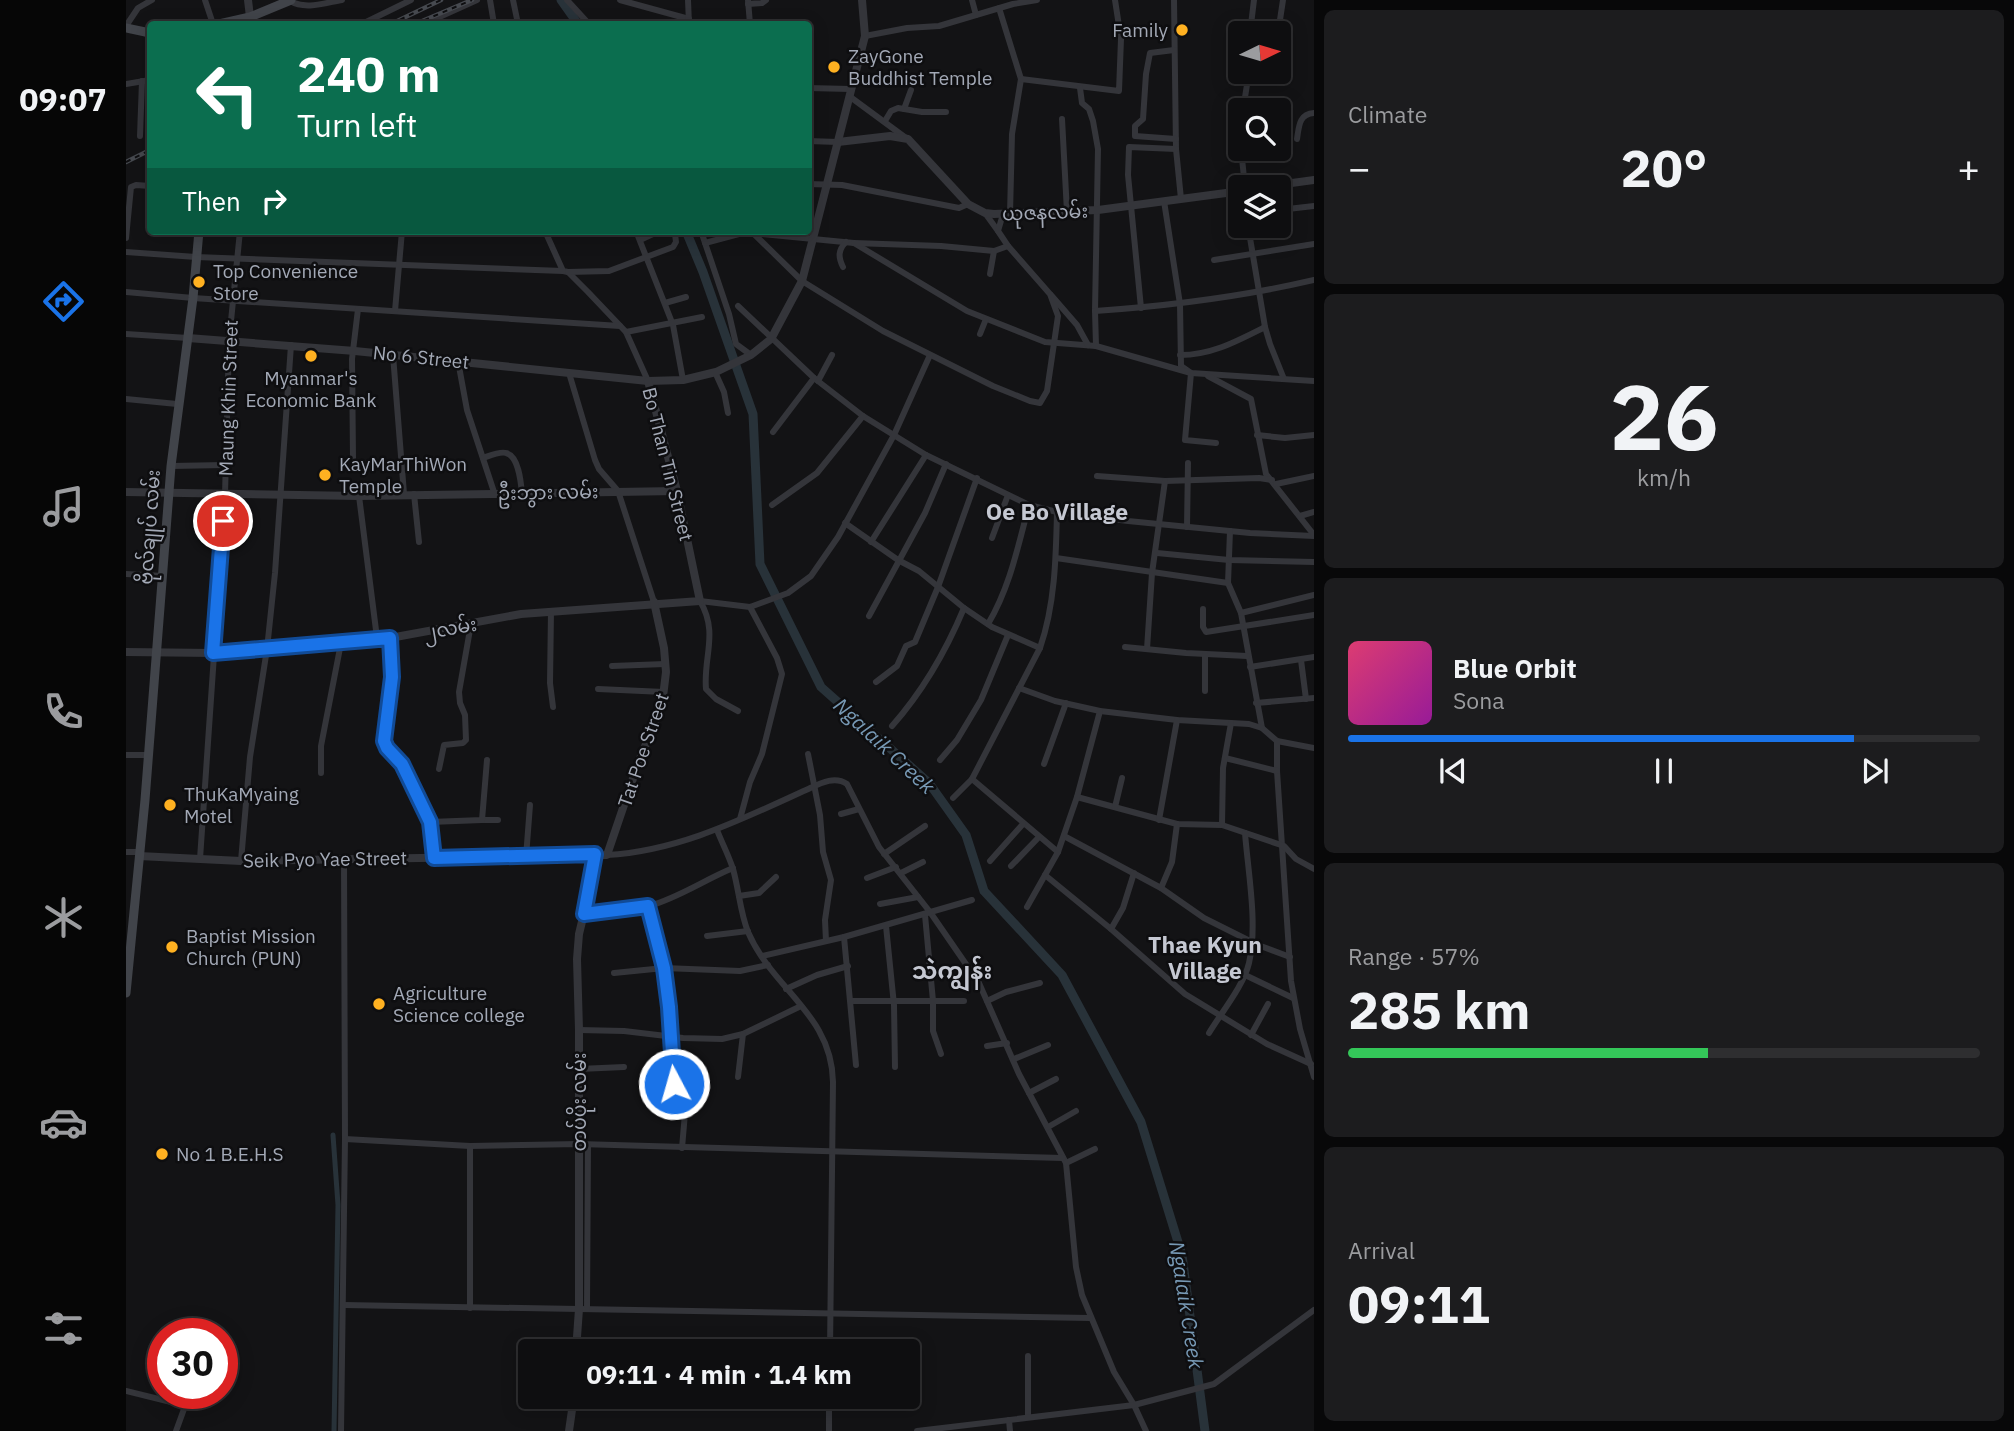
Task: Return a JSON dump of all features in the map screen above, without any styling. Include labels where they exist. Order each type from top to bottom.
[{"type":"main road","points":[[250,21],[291,0]]},
{"type":"main road","points":[[126,27],[147,32]]},
{"type":"main road","name":"ဗိုလ်ချုပ် လမ်း","points":[[126,993],[131,888],[139,854],[171,466],[198,235]]},
{"type":"street","points":[[126,27],[138,8],[152,0]]},
{"type":"street","points":[[205,0],[212,21]]},
{"type":"street","points":[[248,0],[250,21]]},
{"type":"street","points":[[291,0],[307,6],[342,0]]},
{"type":"street","points":[[390,0],[393,8]]},
{"type":"street","points":[[368,21],[411,0]]},
{"type":"street","points":[[441,21],[476,0]]},
{"type":"street","points":[[490,0],[494,21]]},
{"type":"street","points":[[513,0],[517,21]]},
{"type":"street","points":[[567,0],[586,21]]},
{"type":"street","points":[[620,0],[686,21]]},
{"type":"street","points":[[688,0],[689,21]]},
{"type":"street","points":[[750,21],[748,2],[762,3],[766,0]]},
{"type":"street","points":[[771,339],[802,281],[865,36],[862,0]]},
{"type":"street","points":[[972,0],[976,15]]},
{"type":"street","points":[[865,36],[907,28],[939,26],[1037,0]]},
{"type":"street","points":[[1021,79],[1119,91],[1121,40],[1115,0]]},
{"type":"street","points":[[1174,0],[1176,149],[1181,199]]},
{"type":"street","points":[[1251,21],[1254,0]]},
{"type":"street","points":[[1280,21],[1283,0]]},
{"type":"street","points":[[998,231],[1007,214],[1012,134],[1021,79],[999,8]]},
{"type":"street","points":[[1174,50],[1150,53],[1143,119],[1135,126],[1135,136],[1176,139]]},
{"type":"street","points":[[126,84],[147,80]]},
{"type":"street","points":[[140,136],[142,81]]},
{"type":"street","points":[[812,88],[849,93],[908,139]]},
{"type":"street","points":[[1080,88],[1082,103],[1089,108],[1093,121],[1098,149],[1096,346]]},
{"type":"street","points":[[904,109],[911,90]]},
{"type":"street","points":[[885,121],[893,109],[946,111]]},
{"type":"street","points":[[1297,139],[1300,120],[1305,114],[1314,113]]},
{"type":"street","points":[[1062,119],[1067,212]]},
{"type":"street","points":[[812,141],[838,142],[890,136],[908,139]]},
{"type":"street","name":"ယုဇနလမ်း","points":[[908,139],[968,204],[985,213],[1098,210],[1228,193]]},
{"type":"street","points":[[1141,308],[1128,175],[1129,148],[1176,149]]},
{"type":"street","points":[[1291,183],[1314,180]]},
{"type":"street","points":[[812,184],[842,185],[959,208],[968,204]]},
{"type":"street","points":[[126,238],[134,186],[147,186]]},
{"type":"street","points":[[1164,201],[1180,304],[1181,366],[1191,373]]},
{"type":"street","points":[[1291,209],[1314,206]]},
{"type":"street","points":[[985,213],[1008,246],[1077,325],[1088,345]]},
{"type":"street","name":"Maung Khin Street","points":[[200,859],[225,495],[229,341],[240,235]]},
{"type":"street","points":[[395,311],[402,235]]},
{"type":"street","name":"Bo Than Tin Street","points":[[547,235],[566,271],[626,332],[648,381],[677,491],[700,601],[710,632],[706,689],[716,699],[738,711]]},
{"type":"street","points":[[638,235],[673,325],[683,380]]},
{"type":"street","points":[[640,240],[651,235]]},
{"type":"street","points":[[126,252],[237,259],[609,271],[676,245],[678,235]]},
{"type":"street","points":[[702,235],[729,314],[736,344],[747,358]]},
{"type":"street","points":[[705,243],[738,235]]},
{"type":"street","points":[[754,235],[802,281],[883,331],[1030,401],[1040,403],[1047,391],[1058,316],[1050,294]]},
{"type":"street","points":[[788,235],[850,242],[994,251],[1008,246]]},
{"type":"street","points":[[1250,238],[1265,327],[1284,379]]},
{"type":"street","points":[[843,267],[839,259],[840,251],[850,242]]},
{"type":"street","points":[[850,242],[941,296],[986,319],[1045,342],[1096,346],[1191,373],[1314,381]]},
{"type":"street","points":[[1214,260],[1314,244]]},
{"type":"street","points":[[990,274],[994,251]]},
{"type":"street","points":[[1095,310],[1180,304],[1259,293],[1314,280]]},
{"type":"street","points":[[126,292],[620,326]]},
{"type":"street","points":[[665,303],[686,297]]},
{"type":"street","points":[[738,306],[816,379],[863,416],[926,455],[1029,505],[1057,512],[1160,525],[1314,536]]},
{"type":"street","points":[[353,458],[352,359],[358,309]]},
{"type":"street","points":[[626,332],[673,325],[702,317]]},
{"type":"street","points":[[980,334],[986,319]]},
{"type":"street","points":[[1180,355],[1196,355],[1215,350],[1265,327]]},
{"type":"street","name":"No 6 Street","points":[[126,334],[291,345],[648,381],[683,380],[715,372],[747,358],[771,339]]},
{"type":"street","points":[[242,861],[250,757],[267,649],[291,345]]},
{"type":"street","points":[[393,355],[404,494]]},
{"type":"street","points":[[773,432],[832,355]]},
{"type":"street","points":[[700,601],[752,607],[788,593],[811,576],[845,523],[894,435],[930,355]]},
{"type":"street","points":[[458,361],[467,410],[494,492]]},
{"type":"street","points":[[715,372],[724,392],[728,413]]},
{"type":"street","points":[[569,373],[595,460],[599,469],[618,491],[654,602]]},
{"type":"street","points":[[1191,373],[1185,440],[1216,443]]},
{"type":"street","points":[[1205,374],[1251,399],[1266,474],[1314,536]]},
{"type":"street","points":[[126,400],[177,404]]},
{"type":"street","points":[[772,505],[817,473],[863,416]]},
{"type":"street","points":[[1257,435],[1285,438],[1314,435]]},
{"type":"street","points":[[484,458],[504,452],[509,454],[519,471],[522,494]]},
{"type":"street","points":[[871,542],[926,455]]},
{"type":"street","points":[[1188,463],[1188,527]]},
{"type":"street","points":[[869,616],[925,513],[946,464]]},
{"type":"street","points":[[171,466],[225,465]]},
{"type":"street","points":[[1097,476],[1165,481],[1259,478],[1274,482],[1314,476]]},
{"type":"street","points":[[876,682],[897,666],[906,646],[915,642],[938,587],[976,478]]},
{"type":"street","points":[[1147,649],[1152,573],[1157,553],[1165,481]]},
{"type":"street","name":"ဦးဘွား လမ်း","points":[[126,492],[359,496],[677,491]]},
{"type":"street","points":[[414,494],[419,542]]},
{"type":"street","points":[[992,538],[1008,495]]},
{"type":"street","points":[[359,496],[377,638]]},
{"type":"street","points":[[988,624],[1011,574],[1029,505]]},
{"type":"street","points":[[953,798],[972,779],[1040,648],[1046,631],[1056,558],[1057,512]]},
{"type":"street","points":[[1300,516],[1314,512]]},
{"type":"street","points":[[845,523],[898,560],[919,571],[988,624],[1040,648]]},
{"type":"street","points":[[1230,531],[1228,583],[1241,613],[1258,719],[1262,728]]},
{"type":"street","points":[[1157,553],[1228,560],[1314,562]]},
{"type":"street","points":[[1056,558],[1228,583]]},
{"type":"street","points":[[126,573],[163,576]]},
{"type":"street","points":[[1241,613],[1314,595]]},
{"type":"street","name":"၂လမ်း","points":[[126,653],[213,653],[341,643],[390,638],[521,614],[654,602],[700,601]]},
{"type":"street","name":"Tat Poe Street","points":[[607,855],[639,761],[662,705],[665,664],[654,602]]},
{"type":"street","points":[[740,819],[750,782],[762,754],[782,674],[752,607]]},
{"type":"street","points":[[892,726],[923,687],[953,634],[964,608]]},
{"type":"street","points":[[1203,609],[1204,631],[1314,614]]},
{"type":"street","points":[[551,611],[550,683],[553,707]]},
{"type":"street","points":[[439,769],[444,745],[463,743],[466,740],[465,715],[460,692],[471,624]]},
{"type":"street","points":[[940,760],[957,740],[981,700],[1008,635]]},
{"type":"street","points":[[390,638],[392,677],[384,741],[402,764],[430,822],[434,858]]},
{"type":"street","points":[[321,773],[321,746],[341,643]]},
{"type":"street","points":[[1125,647],[1247,656]]},
{"type":"street","points":[[1205,654],[1205,691]]},
{"type":"street","points":[[1250,667],[1314,657]]},
{"type":"street","points":[[1256,703],[1310,699],[1301,660]]},
{"type":"street","points":[[612,666],[665,664]]},
{"type":"street","points":[[1019,688],[1100,711],[1177,720],[1249,724],[1262,728],[1277,741],[1314,748]]},
{"type":"street","points":[[598,689],[664,692]]},
{"type":"street","points":[[1044,765],[1066,703]]},
{"type":"street","points":[[1027,907],[1064,836],[1100,711]]},
{"type":"street","points":[[1249,724],[1258,719]]},
{"type":"street","points":[[1159,820],[1177,720]]},
{"type":"street","points":[[1222,825],[1225,758],[1231,723]]},
{"type":"street","points":[[1277,741],[1293,998],[1314,1077]]},
{"type":"street","points":[[808,754],[823,852],[831,880],[825,920],[826,941]]},
{"type":"street","points":[[126,755],[148,755]]},
{"type":"street","points":[[1225,758],[1277,771]]},
{"type":"street","points":[[482,820],[487,760]]},
{"type":"street","points":[[1115,807],[1122,778]]},
{"type":"street","points":[[972,779],[1058,852]]},
{"type":"street","name":"Seik Pyo Yae Street","points":[[139,854],[242,861],[638,853],[717,830],[834,780],[847,784],[859,809]]},
{"type":"street","points":[[1077,797],[1177,824],[1222,825],[1284,846],[1296,859],[1314,869]]},
{"type":"street","points":[[526,857],[530,804]]},
{"type":"street","points":[[841,814],[859,809],[884,854],[901,873],[979,983],[1029,1093],[1065,1161],[1076,1267],[1090,1318],[1114,1372],[1146,1431]]},
{"type":"street","points":[[430,822],[498,820]]},
{"type":"street","points":[[990,861],[1023,824]]},
{"type":"street","points":[[1161,888],[1174,855],[1177,824]]},
{"type":"street","points":[[884,854],[925,826]]},
{"type":"street","points":[[717,830],[733,868],[748,931],[768,965],[818,1026],[833,1068],[830,1339]]},
{"type":"street","points":[[1209,1032],[1245,975],[1250,962],[1245,833]]},
{"type":"street","points":[[1064,836],[1161,888],[1204,918],[1290,957]]},
{"type":"street","points":[[1011,866],[1039,837]]},
{"type":"street","points":[[126,852],[139,854]]},
{"type":"street","name":"တပ်ပိုး လမ်း","points":[[578,1339],[583,1309],[583,1145],[577,958],[579,934],[595,854]]},
{"type":"street","points":[[341,1431],[345,1139],[344,859]]},
{"type":"street","points":[[901,873],[923,862]]},
{"type":"street","points":[[867,878],[896,867]]},
{"type":"street","points":[[584,914],[648,906],[685,892],[733,868]]},
{"type":"street","points":[[1111,929],[1123,908],[1134,873]]},
{"type":"street","points":[[1045,875],[1185,994],[1251,1035],[1311,1064]]},
{"type":"street","points":[[739,896],[765,890],[776,877]]},
{"type":"street","points":[[880,904],[918,897]]},
{"type":"street","points":[[762,956],[886,926],[972,900]]},
{"type":"street","points":[[648,906],[664,968],[669,1007],[672,1077],[685,1113],[682,1148]]},
{"type":"street","points":[[928,914],[933,1031],[941,1054]]},
{"type":"street","points":[[886,926],[893,1002],[895,1068]]},
{"type":"street","points":[[707,936],[748,931]]},
{"type":"street","points":[[844,937],[856,1066]]},
{"type":"street","points":[[614,973],[664,968],[740,971],[768,965]]},
{"type":"street","points":[[786,989],[817,975],[848,966]]},
{"type":"street","points":[[1245,975],[1293,998]]},
{"type":"street","points":[[987,1002],[1006,992],[1040,983]]},
{"type":"street","points":[[851,1000],[964,1001]]},
{"type":"street","points":[[1251,1035],[1268,1004]]},
{"type":"street","points":[[579,1030],[722,1039],[743,1034],[801,1006]]},
{"type":"street","points":[[738,1077],[743,1034]]},
{"type":"street","points":[[988,1046],[1007,1043]]},
{"type":"street","points":[[1014,1059],[1048,1045]]},
{"type":"street","points":[[579,1069],[624,1067]]},
{"type":"street","points":[[1029,1093],[1056,1079]]},
{"type":"street","points":[[682,1100],[703,1099]]},
{"type":"street","points":[[1048,1127],[1076,1111]]},
{"type":"street","points":[[345,1139],[470,1146],[583,1145],[832,1151],[1065,1161],[1095,1149]]},
{"type":"street","points":[[470,1146],[470,1308]]},
{"type":"street","points":[[344,1305],[1090,1318]]},
{"type":"street","points":[[917,1431],[1134,1405],[1214,1384],[1314,1310]]},
{"type":"street","points":[[1028,1356],[1028,1417]]},
{"type":"street","points":[[126,1391],[183,1405],[176,1431]]},
{"type":"street","points":[[569,1431],[572,1409]]},
{"type":"street","points":[[829,1409],[829,1431]]},
{"type":"street","points":[[1009,1420],[1010,1431]]},
{"type":"waterway","name":"Ngalaik Creek","points":[[561,0],[576,21]]},
{"type":"waterway","name":"Ngalaik Creek","points":[[688,235],[753,414],[760,564],[821,687],[929,783],[966,835],[984,891],[1062,975],[1141,1122],[1182,1255],[1205,1431]]},
{"type":"waterway","points":[[333,1135],[338,1205],[334,1431]]},
{"type":"railway","points":[[397,21],[441,0]]},
{"type":"railway","points":[[422,21],[472,0]]},
{"type":"railway","points":[[126,162],[147,152]]},
{"type":"place","name":"Family","points":[[1182,30]]},
{"type":"place","name":"ZayGone Buddhist Temple","points":[[834,67]]},
{"type":"place","name":"Top Convenience Store","points":[[199,282]]},
{"type":"place","name":"Myanmar's Economic Bank","points":[[311,356]]},
{"type":"place","name":"KayMarThiWon Temple","points":[[325,475]]},
{"type":"place","name":"ThuKaMyaing Motel","points":[[170,805]]},
{"type":"place","name":"Baptist Mission Church (PUN)","points":[[172,947]]},
{"type":"place","name":"Agriculture Science college","points":[[379,1004]]},
{"type":"place","name":"No 1 B.E.H.S","points":[[162,1154]]},
{"type":"district","name":"Oe Bo Village","points":[[1057,512]]},
{"type":"district","name":"Thae Kyun Village","points":[[1205,958]]},
{"type":"district","name":"သဲကျွန်း","points":[[952,971]]},
{"type":"route","points":[[223,521],[213,653],[390,638],[392,677],[384,741],[402,764],[430,822],[434,858],[595,854],[584,914],[617,912],[648,906],[664,968],[674,1084]]}]
